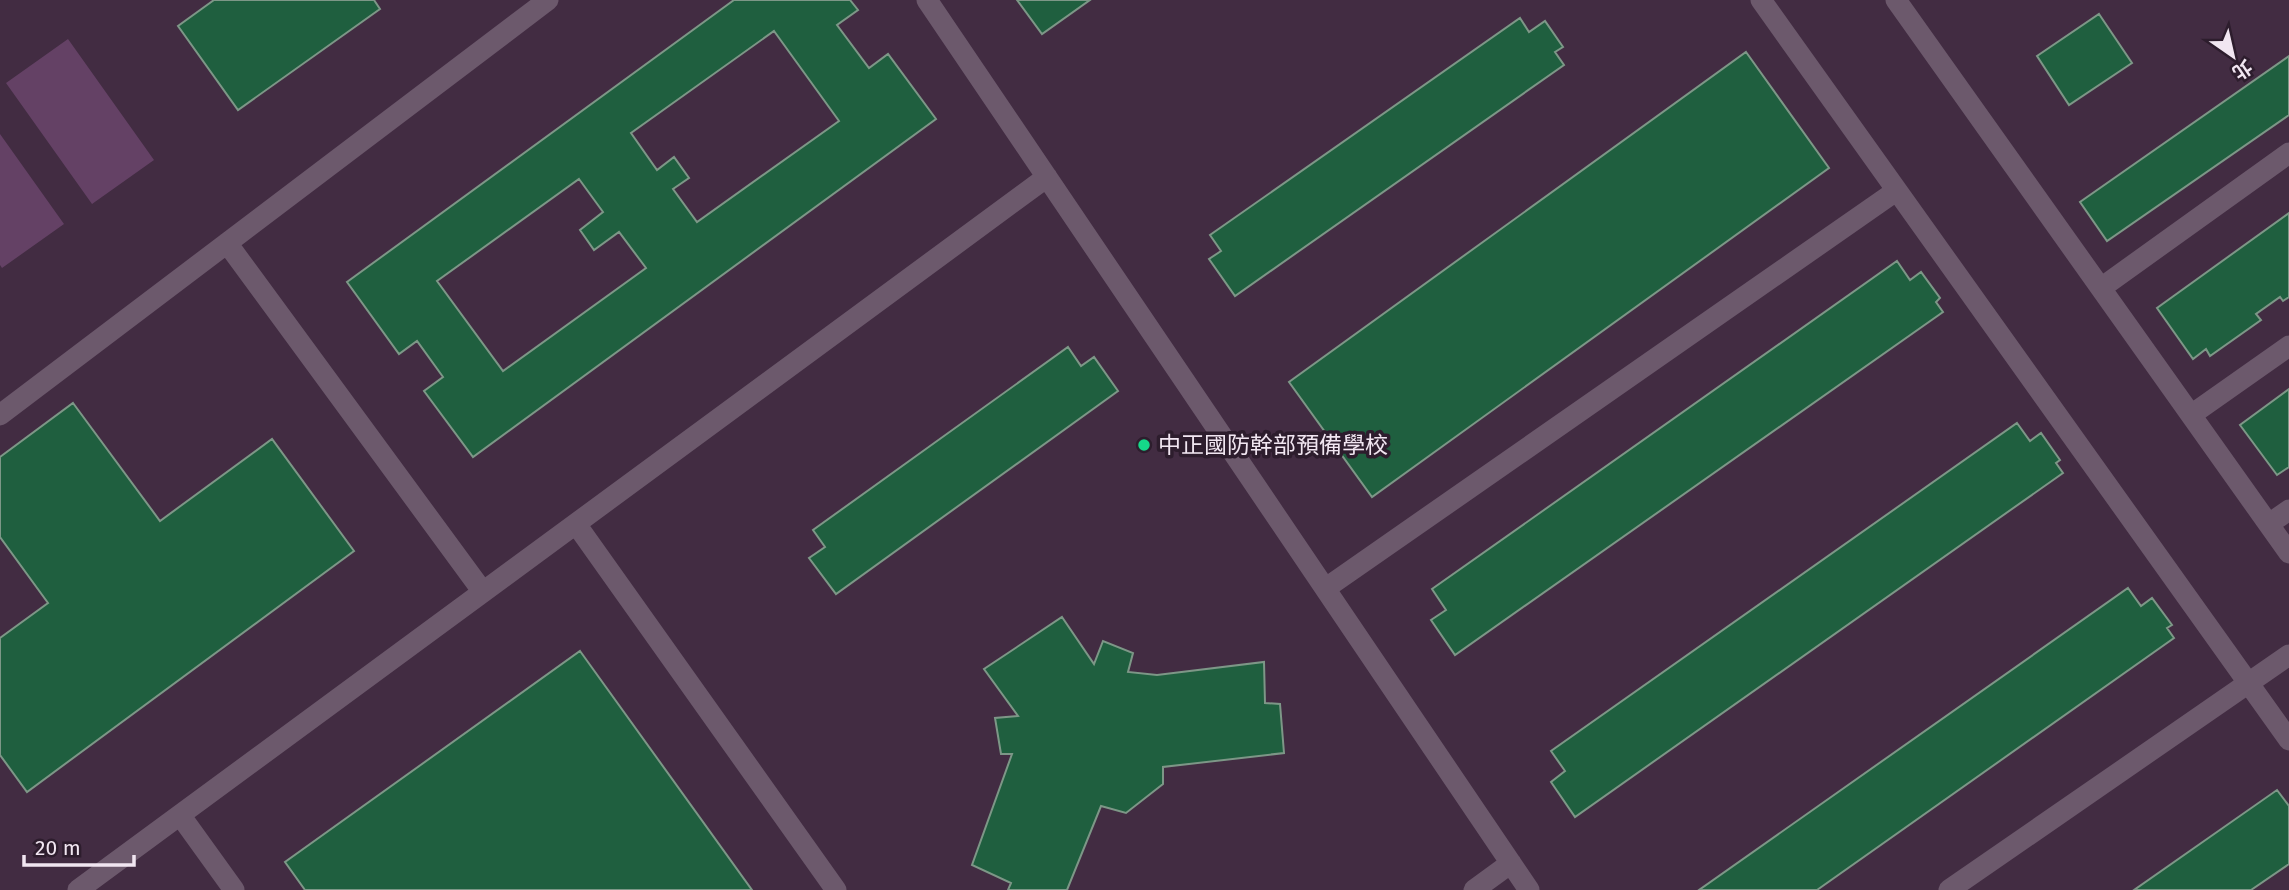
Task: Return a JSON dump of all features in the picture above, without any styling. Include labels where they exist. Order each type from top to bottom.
[{"type":"street","points":[[0,415],[548,0]]},
{"type":"street","points":[[927,0],[1529,890]]},
{"type":"street","points":[[1760,0],[2289,740]]},
{"type":"street","points":[[1896,0],[2289,553]]},
{"type":"street","points":[[2101,288],[2289,153]]},
{"type":"street","points":[[78,890],[1047,177]]},
{"type":"street","points":[[1326,588],[1896,191]]},
{"type":"street","points":[[227,243],[483,593]]},
{"type":"street","points":[[2191,415],[2289,346]]},
{"type":"street","points":[[2269,524],[2289,510]]},
{"type":"street","points":[[576,524],[836,890]]},
{"type":"street","points":[[1950,890],[2289,655]]},
{"type":"street","points":[[180,815],[234,890]]},
{"type":"street","points":[[1474,890],[1511,863]]},
{"type":"shaded area","name":"中正國防幹部預備學校","points":[[0,0],[2289,0],[2289,890],[0,890]]},
{"type":"shaded area","points":[[68,39],[154,160],[92,204],[6,83]]},
{"type":"shaded area","points":[[0,134],[64,224],[2,268],[0,265]]},
{"type":"building","points":[[214,0],[374,0],[380,9],[238,110],[178,26]]},
{"type":"building","points":[[734,0],[850,0],[858,10],[837,25],[869,68],[888,54],[936,119],[473,457],[424,391],[443,377],[417,341],[399,354],[347,282]],"holes":[[[774,31],[839,121],[697,222],[673,189],[689,178],[674,157],[657,170],[631,133]],[[579,179],[603,212],[580,230],[594,250],[619,232],[646,268],[503,371],[437,281]]]},
{"type":"building","points":[[1017,0],[1090,0],[1042,34]]},
{"type":"building","points":[[2099,14],[2132,63],[2069,105],[2037,56]]},
{"type":"building","points":[[1520,18],[1529,32],[1545,21],[1563,47],[1555,52],[1564,65],[1235,296],[1209,259],[1221,251],[1210,235]]},
{"type":"building","points":[[1746,52],[1829,168],[1372,497],[1289,382]]},
{"type":"building","points":[[2289,56],[2289,115],[2107,241],[2080,202]]},
{"type":"building","points":[[2289,213],[2289,297],[2283,301],[2280,297],[2256,314],[2261,320],[2210,356],[2206,349],[2193,359],[2157,308]]},
{"type":"building","points":[[1897,261],[1910,280],[1921,272],[1940,298],[1936,302],[1943,312],[1455,655],[1431,620],[1446,610],[1432,589]]},
{"type":"building","points":[[1068,347],[1081,366],[1094,357],[1118,391],[836,594],[809,558],[825,547],[813,530]]},
{"type":"building","points":[[2289,389],[2289,467],[2277,475],[2240,425]]},
{"type":"building","points":[[73,403],[160,521],[272,439],[354,551],[27,792],[0,755],[0,638],[48,603],[0,537],[0,457]]},
{"type":"building","points":[[2017,423],[2030,441],[2041,433],[2060,460],[2056,463],[2063,473],[1575,817],[1551,782],[1565,771],[1551,751]]},
{"type":"building","points":[[2128,588],[2141,606],[2152,598],[2172,625],[2167,628],[2174,638],[1817,890],[1699,890]]},
{"type":"building","points":[[1062,617],[1094,664],[1103,641],[1133,653],[1128,672],[1157,675],[1264,662],[1265,703],[1280,704],[1284,753],[1163,767],[1163,784],[1126,813],[1101,806],[1067,890],[1008,890],[1011,883],[972,865],[1012,754],[1001,754],[995,718],[1018,716],[984,669]]},
{"type":"building","points":[[580,651],[752,890],[305,890],[285,862]]},
{"type":"building","points":[[2277,790],[2289,806],[2289,864],[2251,890],[2134,890]]},
{"type":"place","name":"中正國防幹部預備學校","points":[[1144,445]]}]
